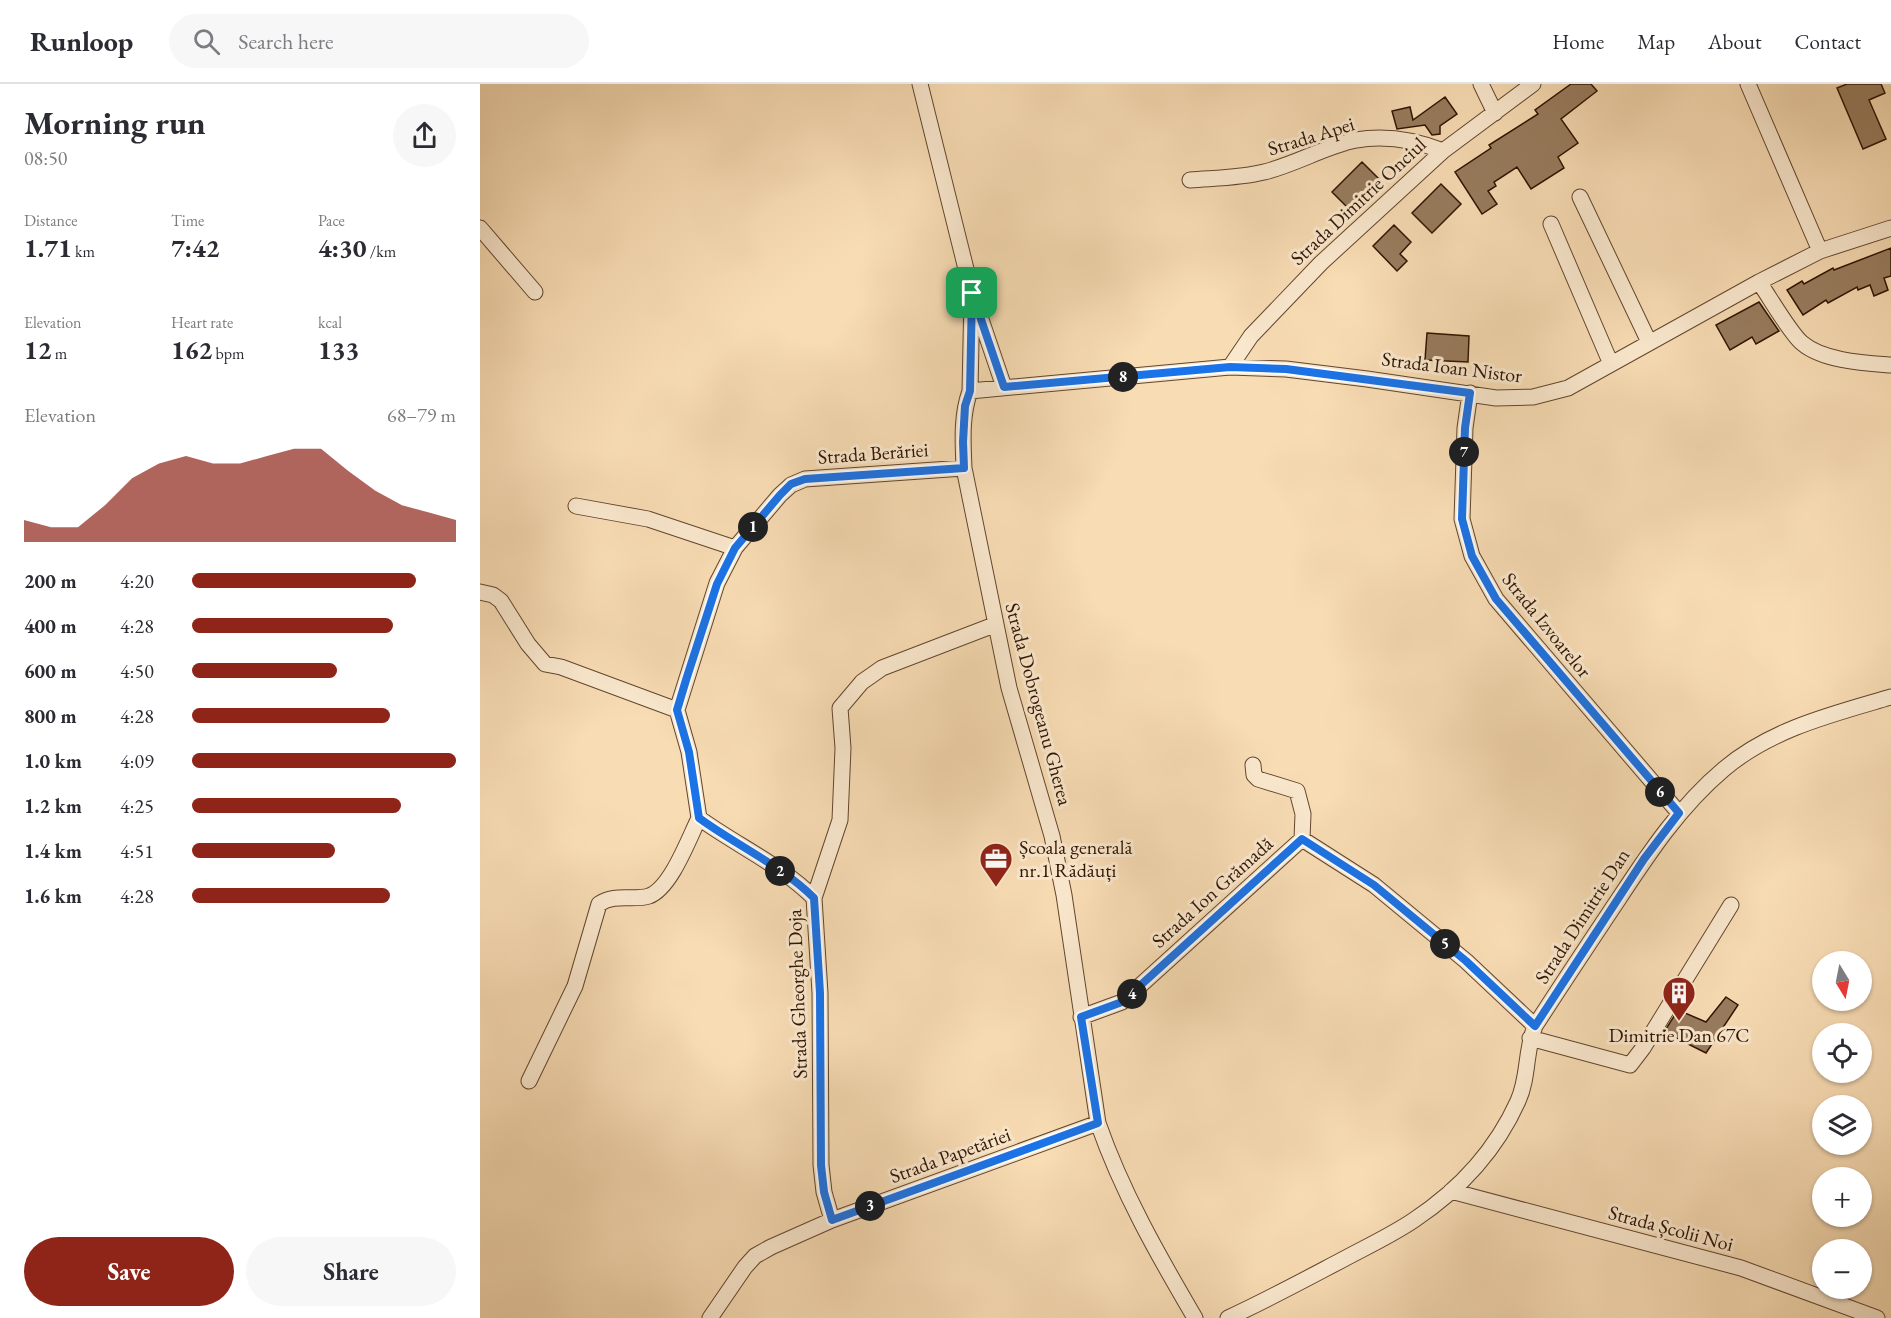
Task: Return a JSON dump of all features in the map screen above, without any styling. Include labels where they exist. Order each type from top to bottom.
[{"type":"street","name":"Strada Dobrogeanu Gherea","points":[[920,84],[972,293],[1004,387]]},
{"type":"street","points":[[1480,84],[1495,113]]},
{"type":"street","name":"Strada Dimitrie Onciul","points":[[1230,367],[1251,336],[1321,263],[1443,151],[1533,84]]},
{"type":"street","points":[[1748,84],[1820,251]]},
{"type":"street","name":"Strada Apei","points":[[1190,180],[1240,177],[1264,172],[1355,141],[1397,138],[1443,151]]},
{"type":"street","points":[[1580,197],[1648,342]]},
{"type":"street","points":[[1551,224],[1611,364]]},
{"type":"street","points":[[480,228],[535,292]]},
{"type":"street","name":"Strada Ioan Nistor","points":[[970,391],[1230,367],[1286,369],[1496,398],[1533,397],[1568,388],[1648,342],[1820,251],[1891,228]]},
{"type":"street","points":[[1759,282],[1802,343],[1832,357],[1852,362],[1891,365]]},
{"type":"street","name":"Strada Dobrogeanu Gherea","points":[[972,293],[970,391],[965,406],[964,468],[994,625],[1009,688],[1052,836],[1064,895],[1098,1123],[1110,1159],[1127,1196],[1195,1318]]},
{"type":"street","name":"Strada Izvoarelor","points":[[1470,393],[1465,428],[1462,519],[1472,556],[1496,599],[1679,813]]},
{"type":"street","name":"Strada Berăriei","points":[[677,710],[717,584],[735,548],[791,484],[805,479],[964,468]]},
{"type":"street","points":[[576,506],[648,519],[735,548]]},
{"type":"street","points":[[480,592],[493,595],[501,601],[528,644],[545,664],[561,667],[677,710],[689,752],[699,818],[670,876],[658,891],[649,896],[607,899],[600,904],[575,986],[529,1081]]},
{"type":"street","points":[[814,898],[840,820],[843,783],[840,708],[862,682],[882,668],[994,625]]},
{"type":"street","points":[[1891,697],[1891,707]]},
{"type":"street","name":"Strada Dimitrie Dan","points":[[1228,1318],[1414,1221],[1476,1168],[1511,1117],[1526,1078],[1532,1032],[1644,859],[1679,813],[1724,768],[1749,751],[1813,720],[1891,697]]},
{"type":"street","points":[[1253,765],[1254,775],[1258,779],[1297,791],[1304,814],[1302,839]]},
{"type":"street","name":"Strada Gheorghe Doja","points":[[699,818],[727,839],[798,882],[814,898],[820,993],[821,1165],[824,1192],[832,1220]]},
{"type":"street","name":"Strada Ion Grămadă","points":[[1081,1017],[1122,1002],[1302,839],[1374,885],[1466,961],[1532,1032]]},
{"type":"street","points":[[1532,1032],[1630,1065],[1643,1048],[1731,905]]},
{"type":"street","name":"Strada Papetăriei","points":[[710,1318],[745,1267],[755,1256],[771,1247],[832,1220],[1098,1123]]},
{"type":"street","name":"Strada Școlii Noi","points":[[1451,1191],[1741,1268],[1868,1317]]},
{"type":"building","points":[[1571,84],[1591,84],[1597,91],[1561,119],[1578,143],[1558,157],[1564,168],[1531,189],[1517,167],[1494,182],[1496,186],[1488,191],[1497,204],[1482,214],[1455,172],[1491,148],[1489,145],[1538,114],[1535,110]]},
{"type":"building","points":[[1847,84],[1881,84],[1885,93],[1869,100],[1886,139],[1863,149],[1837,88]]},
{"type":"building","points":[[1445,97],[1457,114],[1440,126],[1440,134],[1432,135],[1425,125],[1397,129],[1392,111],[1410,107],[1413,120]]},
{"type":"building","points":[[1362,162],[1380,180],[1350,210],[1332,192]]},
{"type":"building","points":[[1441,184],[1461,204],[1432,233],[1412,213]]},
{"type":"building","points":[[1394,225],[1411,242],[1400,254],[1407,261],[1397,271],[1373,246]]},
{"type":"building","points":[[1891,248],[1891,276],[1884,278],[1888,290],[1874,296],[1870,285],[1858,290],[1857,287],[1828,303],[1826,300],[1803,315],[1787,290],[1802,281],[1804,284],[1833,268],[1834,270]]},
{"type":"building","points":[[1759,302],[1779,331],[1756,344],[1752,337],[1730,350],[1716,325]]},
{"type":"building","points":[[1427,333],[1469,336],[1468,362],[1425,360]]},
{"type":"building","name":"Dimitrie Dan 67C","points":[[1726,997],[1738,1005],[1706,1053],[1664,1032],[1678,1010],[1706,1022]]},
{"type":"place","name":"Școala generală nr.1 Rădăuți","points":[[996,888]]},
{"type":"place","name":"Dimitrie Dan 67C","points":[[1679,1022]]},
{"type":"route","points":[[972,293],[1004,387],[1230,367],[1286,369],[1470,393],[1465,428],[1462,519],[1472,556],[1496,599],[1520,629],[1679,813],[1644,859],[1535,1026],[1466,961],[1374,885],[1302,839],[1122,1002],[1103,1011],[1081,1017],[1098,1123],[832,1220],[824,1192],[821,1165],[820,993],[814,898],[798,882],[727,839],[699,818],[689,752],[677,710],[717,584],[735,548],[791,484],[805,479],[964,468],[965,406],[970,391],[972,293]]}]
